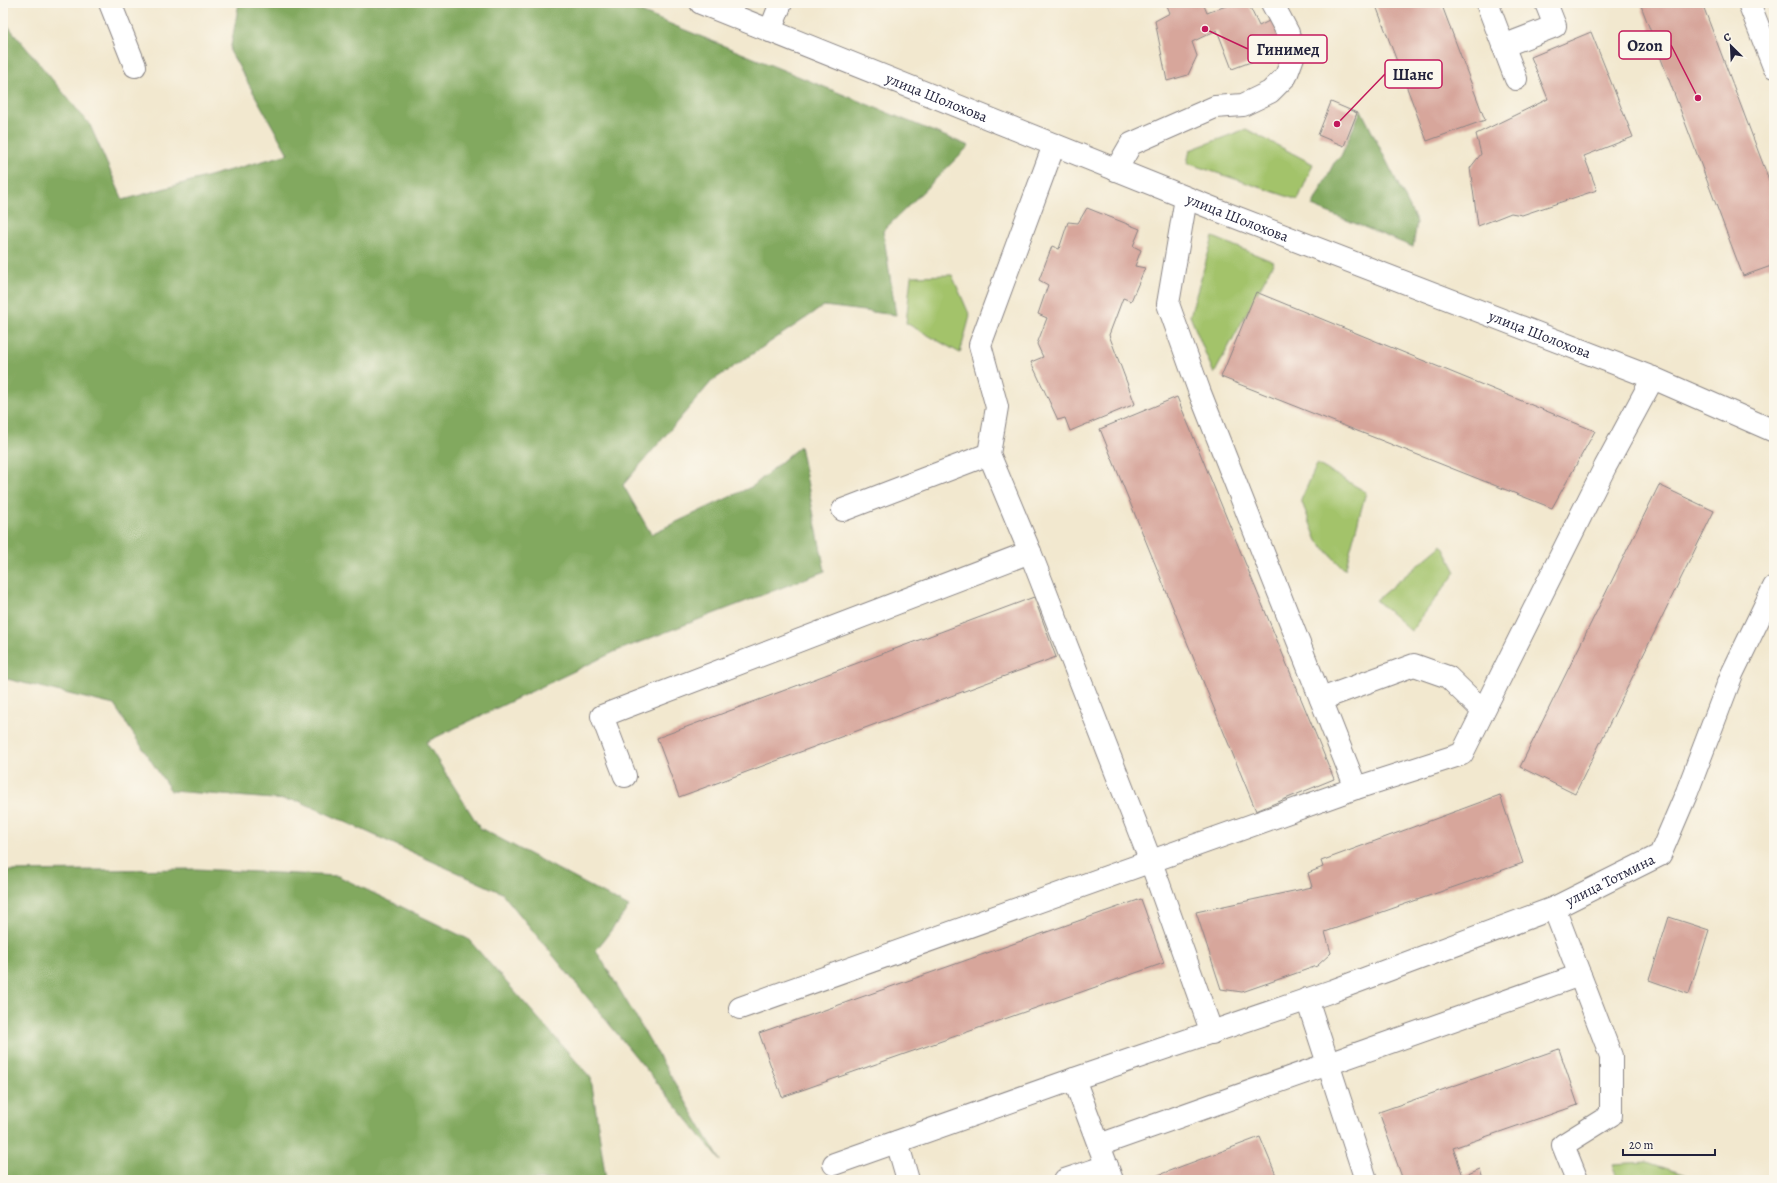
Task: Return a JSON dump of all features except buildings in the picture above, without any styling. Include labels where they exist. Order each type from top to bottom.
[{"type":"street","points":[[110,3],[135,66]]},
{"type":"street","name":"улица Шолохова","points":[[701,3],[1186,198],[1653,378],[1774,431]]},
{"type":"street","points":[[770,31],[781,3]]},
{"type":"street","points":[[1116,170],[1131,144],[1215,107],[1243,105],[1270,92],[1286,76],[1293,57],[1288,33],[1272,3]]},
{"type":"street","points":[[1487,3],[1516,80]]},
{"type":"street","points":[[1503,46],[1555,26],[1546,3]]},
{"type":"street","points":[[1749,3],[1774,67]]},
{"type":"street","points":[[1054,145],[980,345],[997,407],[989,454],[1030,552],[1151,862],[1212,1033]]},
{"type":"street","points":[[1186,198],[1168,304],[1200,393],[1356,788]]},
{"type":"street","points":[[740,1008],[1356,788],[1462,754],[1482,710],[1605,467],[1653,378]]},
{"type":"street","points":[[843,510],[989,454]]},
{"type":"street","points":[[625,776],[602,716],[1030,552]]},
{"type":"street","name":"улица Тотмина","points":[[834,1164],[1074,1079],[1332,991],[1554,908],[1660,855],[1687,792],[1732,674],[1774,587]]},
{"type":"street","points":[[1321,699],[1414,665],[1448,677],[1482,710]]},
{"type":"street","points":[[1554,908],[1611,1056],[1611,1115],[1564,1145],[1577,1180]]},
{"type":"street","points":[[1099,1145],[1580,975]]},
{"type":"street","points":[[1307,999],[1366,1180]]},
{"type":"street","points":[[1066,1180],[1110,1173],[1074,1079]]},
{"type":"street","points":[[897,1142],[908,1180]]},
{"type":"green space","points":[[239,3],[619,3],[969,146],[883,231],[896,315],[824,306],[712,381],[623,485],[651,534],[753,486],[800,446],[825,571],[614,652],[426,742],[480,828],[629,907],[596,950],[721,1161],[502,893],[299,801],[171,791],[114,705],[3,678],[3,20],[90,125],[123,200],[288,154],[230,51]]},
{"type":"green space","points":[[1361,110],[1417,222],[1413,247],[1312,206],[1334,163],[1341,156]]},
{"type":"green space","points":[[1246,129],[1313,164],[1298,200],[1187,163],[1190,150]]},
{"type":"green space","points":[[1213,237],[1274,262],[1214,374],[1190,316]]},
{"type":"green space","points":[[952,275],[970,316],[960,353],[906,323],[911,276]]},
{"type":"green space","points":[[1317,464],[1366,492],[1345,570],[1317,541],[1301,500]]},
{"type":"green space","points":[[1442,545],[1456,572],[1411,631],[1376,600]]},
{"type":"green space","points":[[196,869],[338,876],[468,939],[591,1078],[606,1180],[3,1180],[3,871]]},
{"type":"green space","points":[[1647,1162],[1686,1175],[1691,1180],[1618,1180],[1612,1164]]},
{"type":"place","name":"Гинимед","points":[[1205,29]]},
{"type":"place","name":"Ozon","points":[[1698,98]]},
{"type":"place","name":"Шанс","points":[[1337,124]]}]
